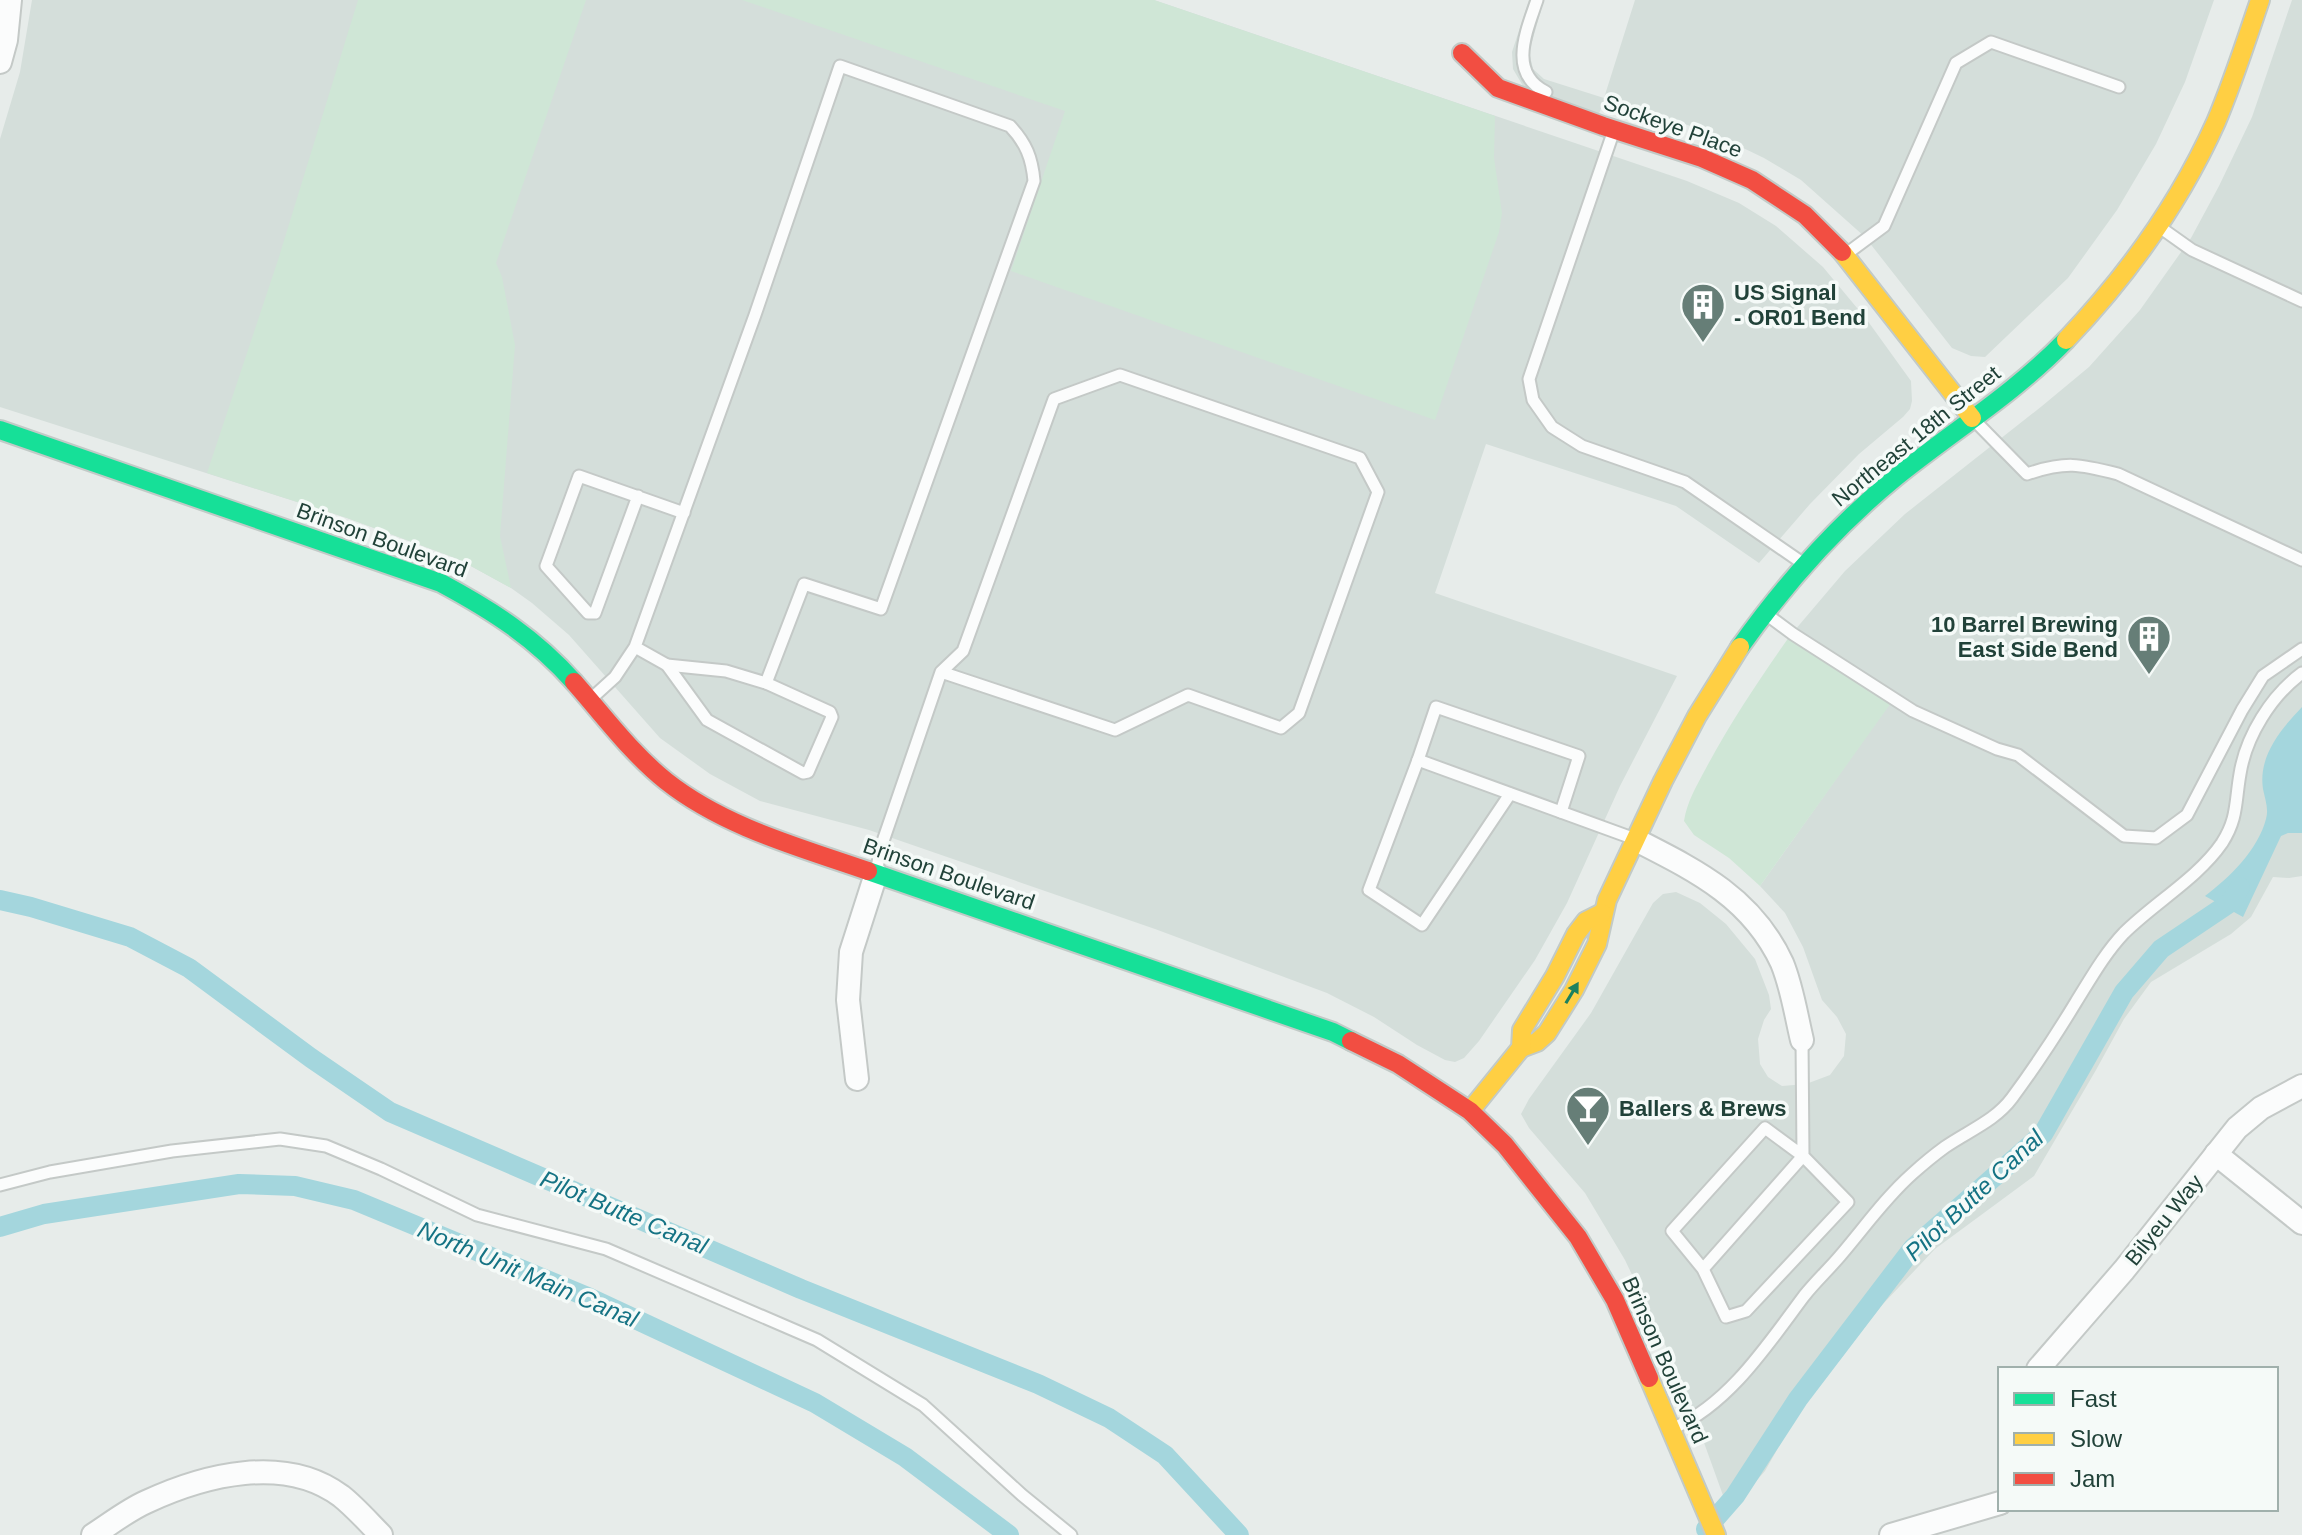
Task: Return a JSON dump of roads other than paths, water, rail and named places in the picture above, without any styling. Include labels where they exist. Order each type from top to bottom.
[{"type":"street","points":[[0,62],[6,40],[10,0]]},
{"type":"street","name":"Northeast 18th Street","points":[[1470,1111],[1521,1048],[1536,1043],[1546,1034],[1579,982],[1597,947],[1603,928],[1602,913],[1636,840],[1696,717],[1725,669],[1805,565],[1876,493],[2027,376],[2082,322],[2125,273],[2178,193],[2208,139],[2260,0]]},
{"type":"street","name":"Sockeye Place","points":[[1462,53],[1498,88],[1702,158],[1752,180],[1805,215],[1845,255],[1972,418]]},
{"type":"street","name":"Brinson Boulevard","points":[[0,430],[441,583],[492,610],[544,650],[633,751],[667,782],[707,807],[769,837],[1333,1032],[1398,1064],[1470,1111],[1505,1145],[1578,1237],[1615,1300],[1716,1535]]},
{"type":"street","points":[[1636,840],[1698,871],[1747,911],[1769,939],[1783,966],[1802,1040]]},
{"type":"street","points":[[857,1079],[848,1000],[851,952],[876,874]]},
{"type":"street","name":"Bilyeu Way","points":[[2040,1367],[2124,1270],[2237,1128],[2261,1108],[2302,1086]]},
{"type":"street","points":[[2216,1154],[2302,1223]]},
{"type":"street","points":[[93,1535],[144,1503],[207,1480],[251,1472],[300,1476],[340,1495],[381,1535]]},
{"type":"street","points":[[1891,1535],[1998,1504]]},
{"type":"lane","points":[[1537,0],[1523,41],[1522,63],[1532,82],[1541,90],[1592,112],[1608,128],[1529,379],[1533,400],[1552,427],[1582,446],[1685,482],[1805,565]]},
{"type":"lane","points":[[1845,255],[1884,226],[1956,63],[1991,42],[2119,87]]},
{"type":"lane","points":[[589,700],[615,677],[635,647],[840,66],[1010,126],[1020,136],[1031,157],[1034,181],[881,609],[804,584],[766,683]]},
{"type":"lane","points":[[2158,225],[2192,250],[2302,301]]},
{"type":"lane","points":[[876,874],[880,850],[941,672],[963,651],[1054,399],[1120,375],[1360,458],[1378,492],[1299,713],[1281,728],[1188,695],[1115,730],[941,672]]},
{"type":"lane","points":[[1972,418],[2027,474],[2055,465],[2087,466],[2118,474],[2302,560]]},
{"type":"lane","points":[[638,496],[595,613],[588,613],[546,566],[579,476],[638,496],[684,513]]},
{"type":"lane","points":[[1766,614],[1913,711],[1997,749],[2018,755],[2124,836],[2156,838],[2187,815],[2263,676],[2302,649]]},
{"type":"lane","points":[[635,647],[667,665],[726,671],[766,683],[830,712],[832,717],[808,772],[803,773],[707,720],[667,665]]},
{"type":"lane","points":[[1670,1430],[1695,1418],[1717,1402],[1871,1217],[1911,1175],[1945,1148],[1998,1115],[2060,1029],[2104,957],[2124,933],[2191,876],[2220,846],[2233,824],[2240,771],[2248,745],[2261,719],[2302,673]]},
{"type":"lane","points":[[1510,794],[1422,925],[1369,890],[1436,707],[1579,756],[1561,812]]},
{"type":"lane","points":[[1418,760],[1636,840]]},
{"type":"lane","points":[[1703,1269],[1803,1156],[1802,1040]]},
{"type":"lane","points":[[1765,1128],[1803,1156],[1848,1202],[1746,1311],[1726,1317],[1703,1269],[1672,1231],[1765,1128]]},
{"type":"lane","points":[[0,1185],[50,1172],[172,1151],[280,1139],[326,1146],[477,1215],[606,1249],[817,1340],[923,1405],[1071,1535]]},
{"type":"water","points":[[2302,707],[2302,833],[2281,836],[2243,917],[2205,896],[2233,872],[2256,842],[2267,815],[2262,777],[2264,765],[2279,734]]},
{"type":"waterway","name":"Pilot Butte Canal","points":[[1706,1529],[1735,1496],[1798,1399],[1913,1248],[2043,1134],[2124,992],[2161,949],[2231,902],[2240,887]]},
{"type":"waterway","name":"Pilot Butte Canal","points":[[0,900],[130,937],[189,968],[390,1112],[801,1289],[1038,1384],[1109,1418],[1165,1455],[1239,1535]]},
{"type":"waterway","name":"North Unit Main Canal","points":[[0,1227],[44,1214],[239,1184],[295,1186],[354,1200],[590,1298],[815,1403],[905,1457],[1009,1535]]},
{"type":"place","name":"US Signal - OR01 Bend","points":[[1703,344]]},
{"type":"place","name":"10 Barrel Brewing East Side Bend","points":[[2149,676]]},
{"type":"place","name":"Ballers & Brews","points":[[1588,1147]]}]
